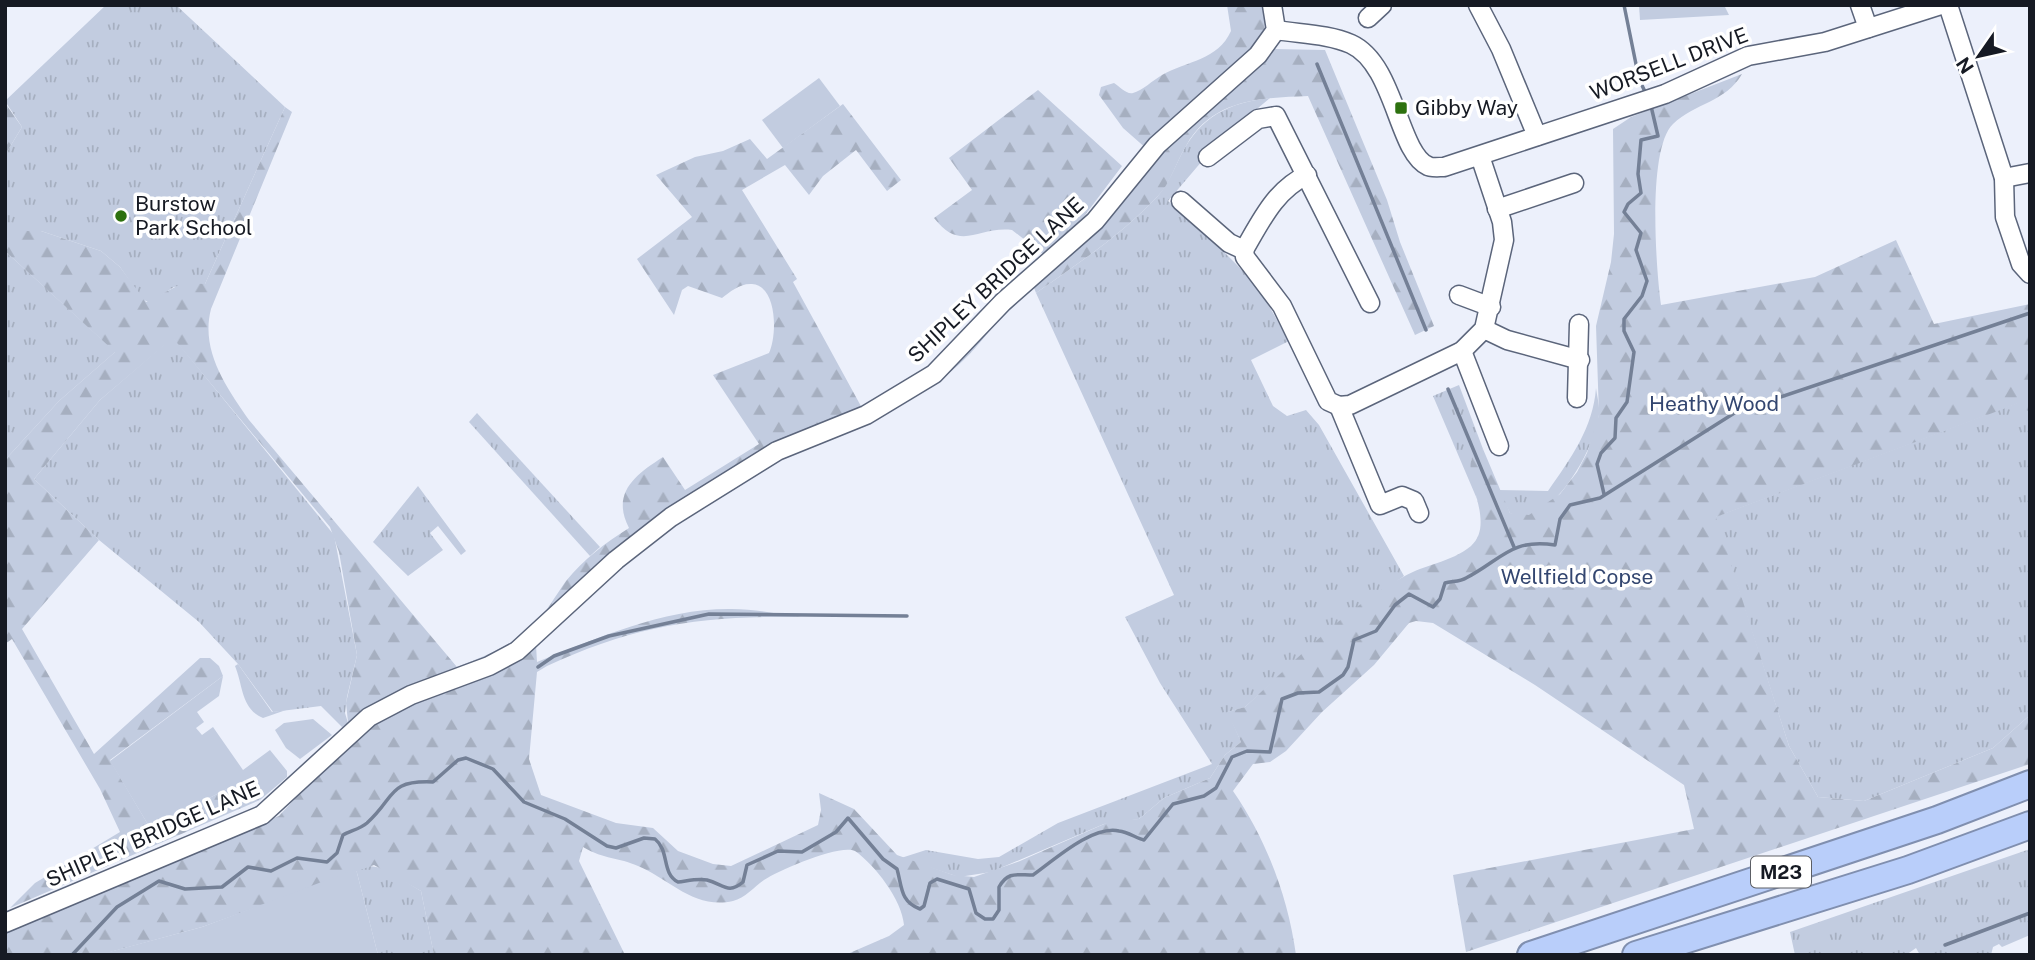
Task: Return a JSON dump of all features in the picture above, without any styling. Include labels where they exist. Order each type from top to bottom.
[{"type":"highway","name":"M23","points":[[1531,955],[1937,820],[2030,784]]},
{"type":"highway","name":"M23","points":[[1636,955],[1908,870],[2030,825]]},
{"type":"street","points":[[1272,5],[1276,30]]},
{"type":"street","points":[[1368,18],[1382,5]]},
{"type":"street","points":[[1478,5],[1502,49],[1537,136]]},
{"type":"street","points":[[1860,5],[1868,28]]},
{"type":"street","name":"WORSELL DRIVE","points":[[1276,30],[1351,44],[1366,55],[1395,83],[1412,146],[1428,166],[1444,167],[1665,94],[1748,56],[1825,42],[1941,5]]},
{"type":"street","points":[[1948,5],[2004,178],[2005,217],[2021,264],[2030,274]]},
{"type":"street","name":"SHIPLEY BRIDGE LANE","points":[[5,923],[262,815],[369,717],[411,695],[489,666],[517,651],[632,547],[671,517],[777,451],[866,415],[934,374],[1010,295],[1095,221],[1157,145],[1258,55],[1276,30]]},
{"type":"street","points":[[1208,157],[1258,119],[1276,116],[1370,303]]},
{"type":"street","points":[[1307,175],[1294,181],[1271,203],[1244,250],[1245,257],[1289,318],[1328,401],[1339,406],[1350,405],[1462,351],[1484,330],[1504,248],[1497,209],[1480,156]]},
{"type":"street","points":[[2004,178],[2030,173]]},
{"type":"street","points":[[1497,209],[1574,183]]},
{"type":"street","points":[[1181,201],[1229,243],[1244,250]]},
{"type":"street","points":[[1459,295],[1491,306]]},
{"type":"street","points":[[1577,398],[1579,324]]},
{"type":"street","points":[[1484,330],[1507,340],[1580,360]]},
{"type":"street","points":[[1462,351],[1499,446]]},
{"type":"street","points":[[1339,406],[1382,511],[1402,496],[1414,500],[1419,513]]},
{"type":"green space","name":"Burstow Park School","points":[[106,5],[176,5],[285,107],[205,284],[174,287],[150,302],[143,300],[120,267],[101,251],[41,231],[5,239],[5,155],[22,127],[5,101]]},
{"type":"green space","points":[[1227,5],[1266,5],[1264,35],[1274,49],[1325,50],[1387,200],[1400,242],[1434,326],[1415,335],[1308,96],[1256,100],[1224,110],[1209,119],[1186,146],[1157,197],[1114,236],[1036,293],[1033,285],[1156,157],[1123,128],[1099,95],[1101,87],[1114,83],[1126,92],[1133,93],[1162,75],[1210,54],[1225,41],[1231,31]]},
{"type":"green space","points":[[1639,5],[1724,5],[1729,15],[1640,20]]},
{"type":"green space","points":[[1742,74],[1728,91],[1673,124],[1665,137],[1659,158],[1655,210],[1661,305],[1815,277],[1896,240],[1934,324],[2030,304],[2030,413],[2019,403],[1716,517],[1789,746],[1818,797],[1864,801],[1993,748],[2030,715],[2030,764],[1466,952],[1453,875],[1694,829],[1684,785],[1535,685],[1433,623],[1416,621],[1409,623],[1374,665],[1322,712],[1286,751],[1270,762],[1253,764],[1233,791],[1256,829],[1274,869],[1287,911],[1296,955],[845,955],[889,936],[904,925],[893,894],[871,865],[855,851],[836,851],[810,859],[764,880],[737,900],[719,903],[694,897],[638,866],[583,847],[579,861],[625,955],[434,955],[421,891],[374,865],[202,927],[110,952],[110,955],[5,955],[5,932],[279,816],[341,748],[342,727],[348,722],[346,703],[357,655],[339,552],[330,527],[173,338],[100,400],[34,479],[99,540],[22,629],[94,754],[200,658],[210,658],[219,666],[223,676],[110,760],[150,828],[231,787],[246,789],[260,800],[10,908],[35,883],[120,832],[100,789],[12,639],[5,644],[5,460],[59,401],[115,352],[5,251],[5,239],[26,231],[41,231],[101,251],[120,267],[146,302],[183,283],[205,284],[285,107],[292,112],[211,309],[209,340],[212,354],[224,382],[249,420],[457,667],[498,650],[526,632],[543,615],[566,581],[580,566],[629,528],[624,516],[624,495],[643,471],[663,457],[685,490],[759,444],[713,375],[769,353],[774,325],[771,302],[761,287],[752,284],[739,286],[722,298],[688,286],[682,290],[674,315],[637,259],[692,217],[656,175],[695,157],[723,151],[750,139],[767,159],[843,104],[901,180],[887,191],[856,150],[823,176],[809,195],[785,165],[742,190],[797,279],[793,282],[862,408],[665,518],[536,645],[537,662],[632,626],[681,613],[741,609],[802,617],[734,618],[671,625],[610,641],[547,666],[537,672],[529,759],[541,795],[616,823],[653,828],[678,851],[713,864],[731,866],[818,825],[821,810],[819,793],[854,809],[897,855],[953,875],[974,877],[1020,861],[1111,821],[1139,819],[1164,798],[1210,778],[1225,755],[1241,742],[1227,712],[1245,707],[1320,637],[1361,604],[1411,573],[1455,556],[1471,546],[1479,535],[1481,521],[1471,465],[1474,455],[1483,449],[1510,513],[1529,515],[1560,494],[1587,453],[1599,415],[1596,326],[1611,262],[1614,234],[1613,129],[1631,117]]},
{"type":"green space","points":[[819,78],[840,106],[783,148],[762,120]]},
{"type":"green space","points":[[1038,90],[1122,166],[1079,223],[1043,254],[1012,230],[970,236],[953,234],[934,218],[972,190],[949,158]]},
{"type":"green space","points":[[1270,98],[1220,140],[1168,201],[1221,244],[1223,251],[1257,285],[1289,341],[1251,360],[1273,406],[1287,416],[1306,410],[1319,425],[1404,576],[1336,625],[1245,707],[1228,712],[1241,742],[1225,755],[1210,778],[1164,798],[1139,819],[1104,824],[991,872],[959,877],[901,858],[926,850],[978,859],[999,857],[1058,823],[1212,764],[1160,683],[1125,617],[1174,595],[1036,293],[1114,236],[1157,197],[1189,142],[1207,121],[1229,108]]},
{"type":"green space","points":[[5,103],[22,127],[5,155]]},
{"type":"green space","points":[[5,251],[109,346],[122,346],[59,401],[5,460]]},
{"type":"green space","points":[[1007,307],[963,361],[938,382],[907,401],[935,379]]},
{"type":"green space","points":[[173,337],[334,535],[357,655],[347,697],[345,713],[348,723],[342,727],[321,706],[273,712],[238,664],[199,622],[99,540],[34,479],[100,400]]},
{"type":"green space","points":[[1459,385],[1483,449],[1471,460],[1477,499],[1433,396]]},
{"type":"green space","points":[[1596,388],[1599,412],[1596,429],[1580,465],[1568,483],[1555,499],[1540,510],[1525,516],[1510,513],[1498,490],[1548,491],[1586,429]]},
{"type":"green space","points":[[2020,402],[2030,413],[2030,715],[1993,748],[1864,801],[1818,797],[1789,746],[1715,517]]},
{"type":"green space","points":[[477,413],[600,547],[590,556],[469,422]]},
{"type":"green space","points":[[418,486],[466,551],[461,555],[438,526],[430,533],[443,550],[408,576],[373,542]]},
{"type":"green space","points":[[238,664],[272,712],[286,710],[263,718],[250,709],[235,666]]},
{"type":"green space","points":[[223,676],[219,696],[197,712],[204,722],[196,728],[202,735],[213,727],[243,770],[270,750],[287,771],[287,777],[260,800],[246,789],[231,787],[150,828],[110,761]]},
{"type":"green space","points":[[313,719],[332,735],[300,759],[286,748],[275,730],[284,723]]},
{"type":"green space","points":[[2030,849],[2030,935],[2002,947],[1999,944],[1993,947],[1991,955],[1920,955],[1916,948],[1906,955],[1795,955],[1790,932]]},
{"type":"green space","points":[[369,866],[383,868],[421,891],[434,955],[378,955],[356,869]]},
{"type":"green space","points":[[356,869],[378,955],[110,955],[109,952],[202,927]]},
{"type":"waterway","points":[[1624,5],[1639,79],[1647,96]]},
{"type":"waterway","points":[[1317,64],[1426,330]]},
{"type":"waterway","points":[[1604,494],[1597,464],[1601,453],[1615,438],[1616,418],[1627,402],[1634,352],[1624,331],[1624,319],[1642,296],[1647,281],[1636,250],[1641,233],[1624,212],[1628,204],[1641,193],[1638,174],[1641,140],[1658,136],[1651,106]]},
{"type":"waterway","points":[[72,955],[117,907],[159,881],[185,889],[222,887],[248,867],[271,871],[297,858],[327,862],[337,853],[343,835],[367,823],[400,787],[418,782],[433,782],[458,760],[466,758],[493,769],[524,802],[565,819],[607,846],[616,848],[644,838],[655,839],[663,850],[669,873],[678,882],[704,879],[733,888],[743,882],[747,865],[778,851],[802,852],[836,832],[848,818],[883,859],[897,869],[905,898],[913,906],[920,909],[924,906],[930,883],[937,879],[969,889],[976,913],[985,919],[993,919],[999,910],[999,887],[1009,876],[1033,875],[1073,846],[1097,833],[1119,831],[1144,840],[1173,804],[1204,796],[1216,788],[1232,757],[1247,751],[1270,752],[1282,699],[1298,693],[1319,692],[1343,675],[1348,667],[1354,640],[1376,631],[1395,605],[1409,594],[1433,607],[1440,599],[1445,583],[1464,579],[1517,548],[1527,545],[1555,545],[1560,519],[1570,505],[1600,498],[1736,412],[2030,313]]},
{"type":"waterway","points":[[1448,389],[1514,547]]},
{"type":"waterway","points":[[538,667],[554,656],[609,636],[709,614],[907,616]]},
{"type":"waterway","points":[[1945,945],[2030,913]]},
{"type":"place","name":"Gibby Way","points":[[1401,108]]},
{"type":"place","name":"Burstow Park School","points":[[121,216]]},
{"type":"park label","name":"Heathy Wood","points":[[1714,404]]},
{"type":"park label","name":"Wellfield Copse","points":[[1577,577]]}]
